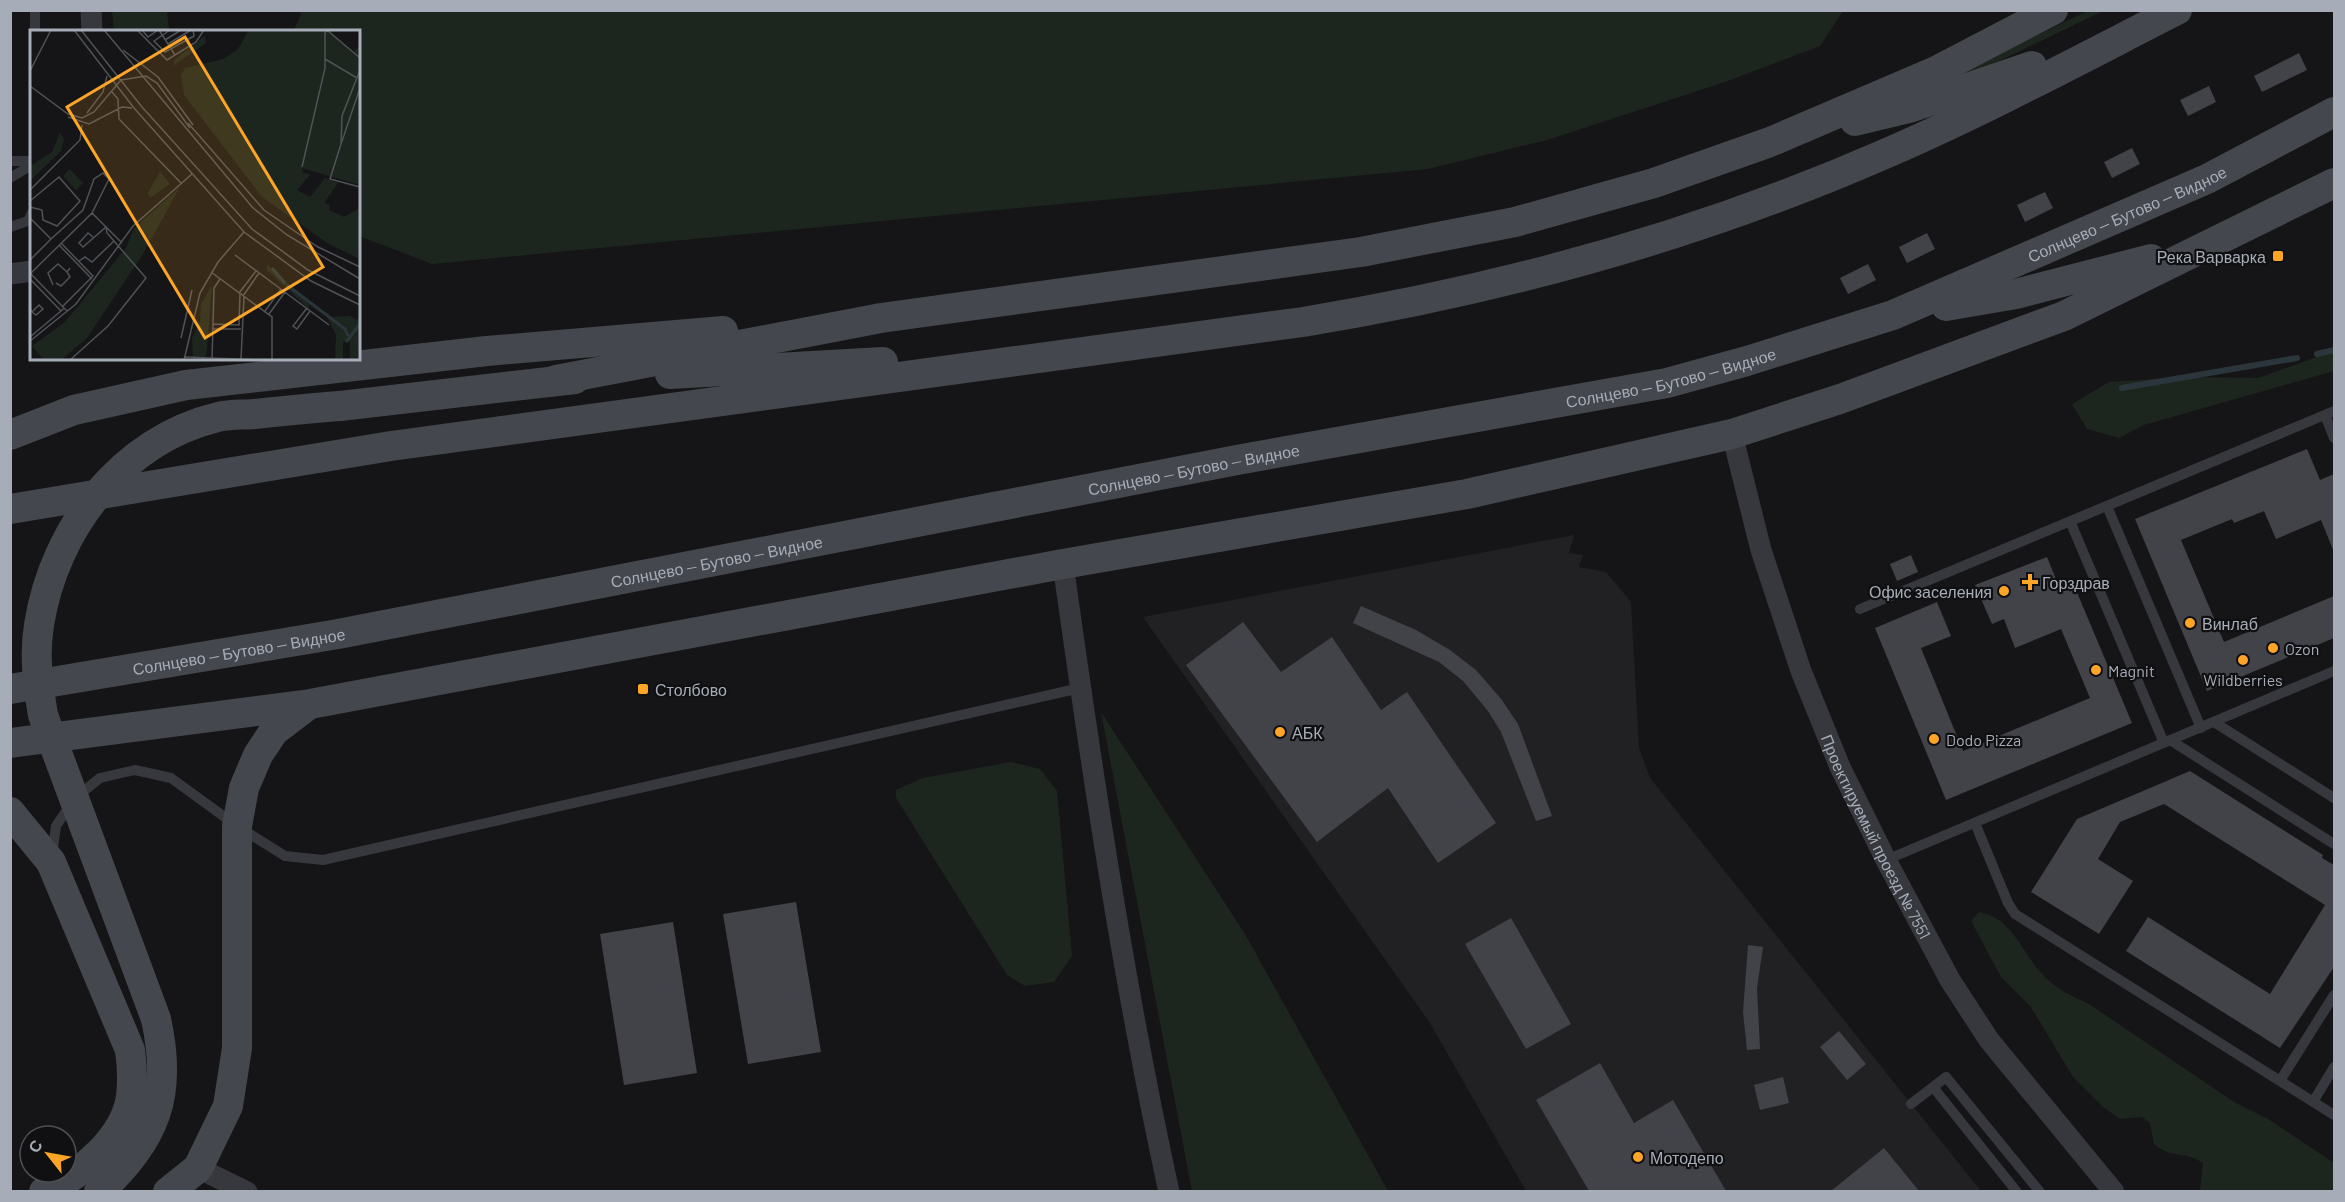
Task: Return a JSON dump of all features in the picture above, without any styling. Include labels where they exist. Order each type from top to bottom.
[{"type":"main road","points":[[10,435],[74,410],[186,385],[487,351],[881,318],[1361,252],[1515,222],[1654,183],[1770,142],[1936,71],[2053,10]]},
{"type":"main road","points":[[1770,142],[1909,108],[2170,14]]},
{"type":"main road","points":[[10,509],[391,446],[1117,349],[1396,307],[1596,259],[1771,200],[1944,128],[2170,14]]},
{"type":"main road","name":"Солнцево — Бутово — Видное","points":[[10,689],[338,634],[1237,460],[1667,383],[1747,361],[1893,315],[2207,179],[2334,112]]},
{"type":"main road","points":[[10,743],[310,704],[1063,564],[1467,494],[1732,434],[1840,399],[2064,316],[2334,183]]},
{"type":"main road","points":[[1893,315],[2016,294],[2207,245]]},
{"type":"main road","points":[[556,381],[881,318]]},
{"type":"main road","points":[[99,1191],[128,1164],[146,1136],[161,1094],[163,1054],[156,1019],[43,715],[36,669],[39,624],[52,576],[69,537],[94,495],[126,464],[165,438],[218,417],[340,406],[556,381],[1117,349]]},
{"type":"main road","points":[[168,1191],[198,1168],[228,1106],[237,1048],[235,958],[237,826],[244,789],[258,755],[274,732],[310,704]]},
{"type":"main road","points":[[10,812],[51,862],[130,1050],[133,1072],[131,1099],[121,1122],[103,1150],[82,1171],[44,1191]]},
{"type":"street","points":[[91,10],[92,30]]},
{"type":"street","points":[[10,274],[30,271]]},
{"type":"street","name":"Проектируемый проезд № 7551","points":[[1732,434],[1761,550],[1801,671],[1840,767],[1886,860],[1950,980],[1989,1040],[2114,1191]]},
{"type":"street","points":[[1063,564],[1080,688],[1147,1088],[1169,1191]]},
{"type":"street","points":[[198,1168],[247,1191]]},
{"type":"lane","points":[[35,10],[35,30]]},
{"type":"lane","points":[[10,161],[30,163]]},
{"type":"lane","points":[[10,178],[30,164]]},
{"type":"lane","points":[[10,227],[28,221],[30,217]]},
{"type":"lane","points":[[1860,609],[2330,413],[2334,438]]},
{"type":"lane","points":[[2107,506],[2200,728]]},
{"type":"lane","points":[[2070,521],[2168,742],[2334,844]]},
{"type":"lane","points":[[1886,860],[2334,671]]},
{"type":"lane","points":[[51,862],[56,826],[75,798],[100,778],[135,770],[171,778],[237,826],[285,856],[322,860],[1080,688]]},
{"type":"lane","points":[[2214,722],[2334,798]]},
{"type":"lane","points":[[1975,823],[2008,903],[2016,914],[2334,1115]]},
{"type":"lane","points":[[2280,1081],[2334,994]]},
{"type":"lane","points":[[2313,1102],[2334,1067]]},
{"type":"lane","points":[[1911,1104],[1946,1077],[2040,1191]]},
{"type":"lane","points":[[1933,1087],[2018,1191]]},
{"type":"shaded area","points":[[300,10],[1843,10],[1820,46],[1725,82],[1547,140],[1428,169],[432,264],[360,236],[360,30],[294,30],[301,15]]},
{"type":"shaded area","points":[[112,11],[167,11],[169,30],[114,30]]},
{"type":"shaded area","points":[[2088,11],[2103,11],[1970,75],[1934,84]]},
{"type":"shaded area","points":[[2334,351],[2334,371],[2144,425],[2119,438],[2087,429],[2072,404],[2109,382],[2186,377],[2258,378]]},
{"type":"shaded area","points":[[1574,535],[1569,553],[1583,555],[1579,567],[1606,572],[1631,602],[1639,748],[1650,778],[1981,1191],[1526,1191],[1430,1023],[1143,617]]},
{"type":"shaded area","points":[[1101,712],[1245,934],[1388,1191],[1192,1191]]},
{"type":"shaded area","points":[[1011,762],[1040,769],[1057,791],[1072,956],[1054,982],[1025,986],[1007,975],[896,798],[896,790],[923,778]]},
{"type":"shaded area","points":[[1979,912],[1991,916],[2009,929],[2038,969],[2056,986],[2089,1004],[2234,1102],[2268,1119],[2334,1163],[2334,1191],[2200,1191],[2203,1163],[2161,1149],[2154,1144],[2150,1123],[2142,1117],[2120,1119],[2103,1107],[2073,1077],[2031,1007],[2001,977],[1971,921]]},
{"type":"building","points":[[2299,53],[2307,70],[2262,92],[2254,76]]},
{"type":"building","points":[[2209,86],[2216,102],[2188,116],[2180,100]]},
{"type":"building","points":[[2132,148],[2140,164],[2112,178],[2104,162]]},
{"type":"building","points":[[2045,192],[2053,208],[2025,222],[2017,205]]},
{"type":"building","points":[[1927,233],[1935,249],[1907,263],[1899,247]]},
{"type":"building","points":[[1868,264],[1876,280],[1848,294],[1840,278]]},
{"type":"building","points":[[2307,449],[2320,480],[2334,474],[2334,552],[2321,520],[2276,539],[2264,511],[2234,523],[2232,519],[2181,540],[2224,642],[2334,596],[2334,638],[2207,691],[2135,519]]},
{"type":"building","points":[[1911,555],[1918,572],[1897,581],[1890,564]]},
{"type":"building","points":[[2047,557],[2060,589],[2073,583],[2132,723],[1946,800],[1875,628],[1937,602],[1951,636],[1921,648],[1963,751],[2090,698],[2061,629],[2015,648],[2004,619],[1992,624],[1975,585]]},
{"type":"building","points":[[1361,606],[1416,630],[1450,650],[1476,670],[1502,700],[1518,724],[1552,816],[1536,821],[1501,732],[1488,711],[1463,681],[1439,662],[1353,623]]},
{"type":"building","points":[[1243,622],[1281,672],[1332,637],[1381,710],[1407,692],[1496,823],[1438,863],[1388,788],[1317,842],[1186,665]]},
{"type":"building","points":[[2190,771],[2323,855],[2322,858],[2334,865],[2334,967],[2280,1048],[2126,951],[2148,917],[2270,994],[2325,905],[2164,804],[2120,822],[2098,859],[2133,881],[2099,934],[2031,892],[2077,819]]},
{"type":"building","points":[[796,902],[821,1052],[748,1064],[723,914]]},
{"type":"building","points":[[1511,918],[1571,1024],[1526,1049],[1465,944]]},
{"type":"building","points":[[673,922],[697,1073],[624,1085],[600,934]]},
{"type":"building","points":[[1748,945],[1763,947],[1757,988],[1760,1049],[1747,1050],[1743,1012]]},
{"type":"building","points":[[1839,1031],[1866,1064],[1847,1080],[1820,1047]]},
{"type":"building","name":"Мотодепо","points":[[1600,1063],[1634,1123],[1673,1100],[1726,1191],[1589,1191],[1536,1100]]},
{"type":"building","points":[[1783,1077],[1789,1103],[1760,1110],[1754,1085]]},
{"type":"building","points":[[1884,1148],[1919,1191],[1831,1191]]},
{"type":"waterway","points":[[2317,354],[2334,350]]},
{"type":"waterway","points":[[2122,388],[2297,358]]},
{"type":"place","name":"Река Варварка","points":[[2278,256]]},
{"type":"place","name":"Горздрав","points":[[2030,582]]},
{"type":"place","name":"Офис заселения","points":[[2004,591]]},
{"type":"place","name":"Винлаб","points":[[2190,623]]},
{"type":"place","name":"Ozon","points":[[2273,648]]},
{"type":"place","name":"Wildberries","points":[[2243,660]]},
{"type":"place","name":"Magnit","points":[[2096,670]]},
{"type":"place","name":"Столбово","points":[[643,689]]},
{"type":"place","name":"АБК","points":[[1280,732]]},
{"type":"place","name":"Dodo Pizza","points":[[1934,739]]},
{"type":"place","name":"Мотодепо","points":[[1638,1157]]}]
